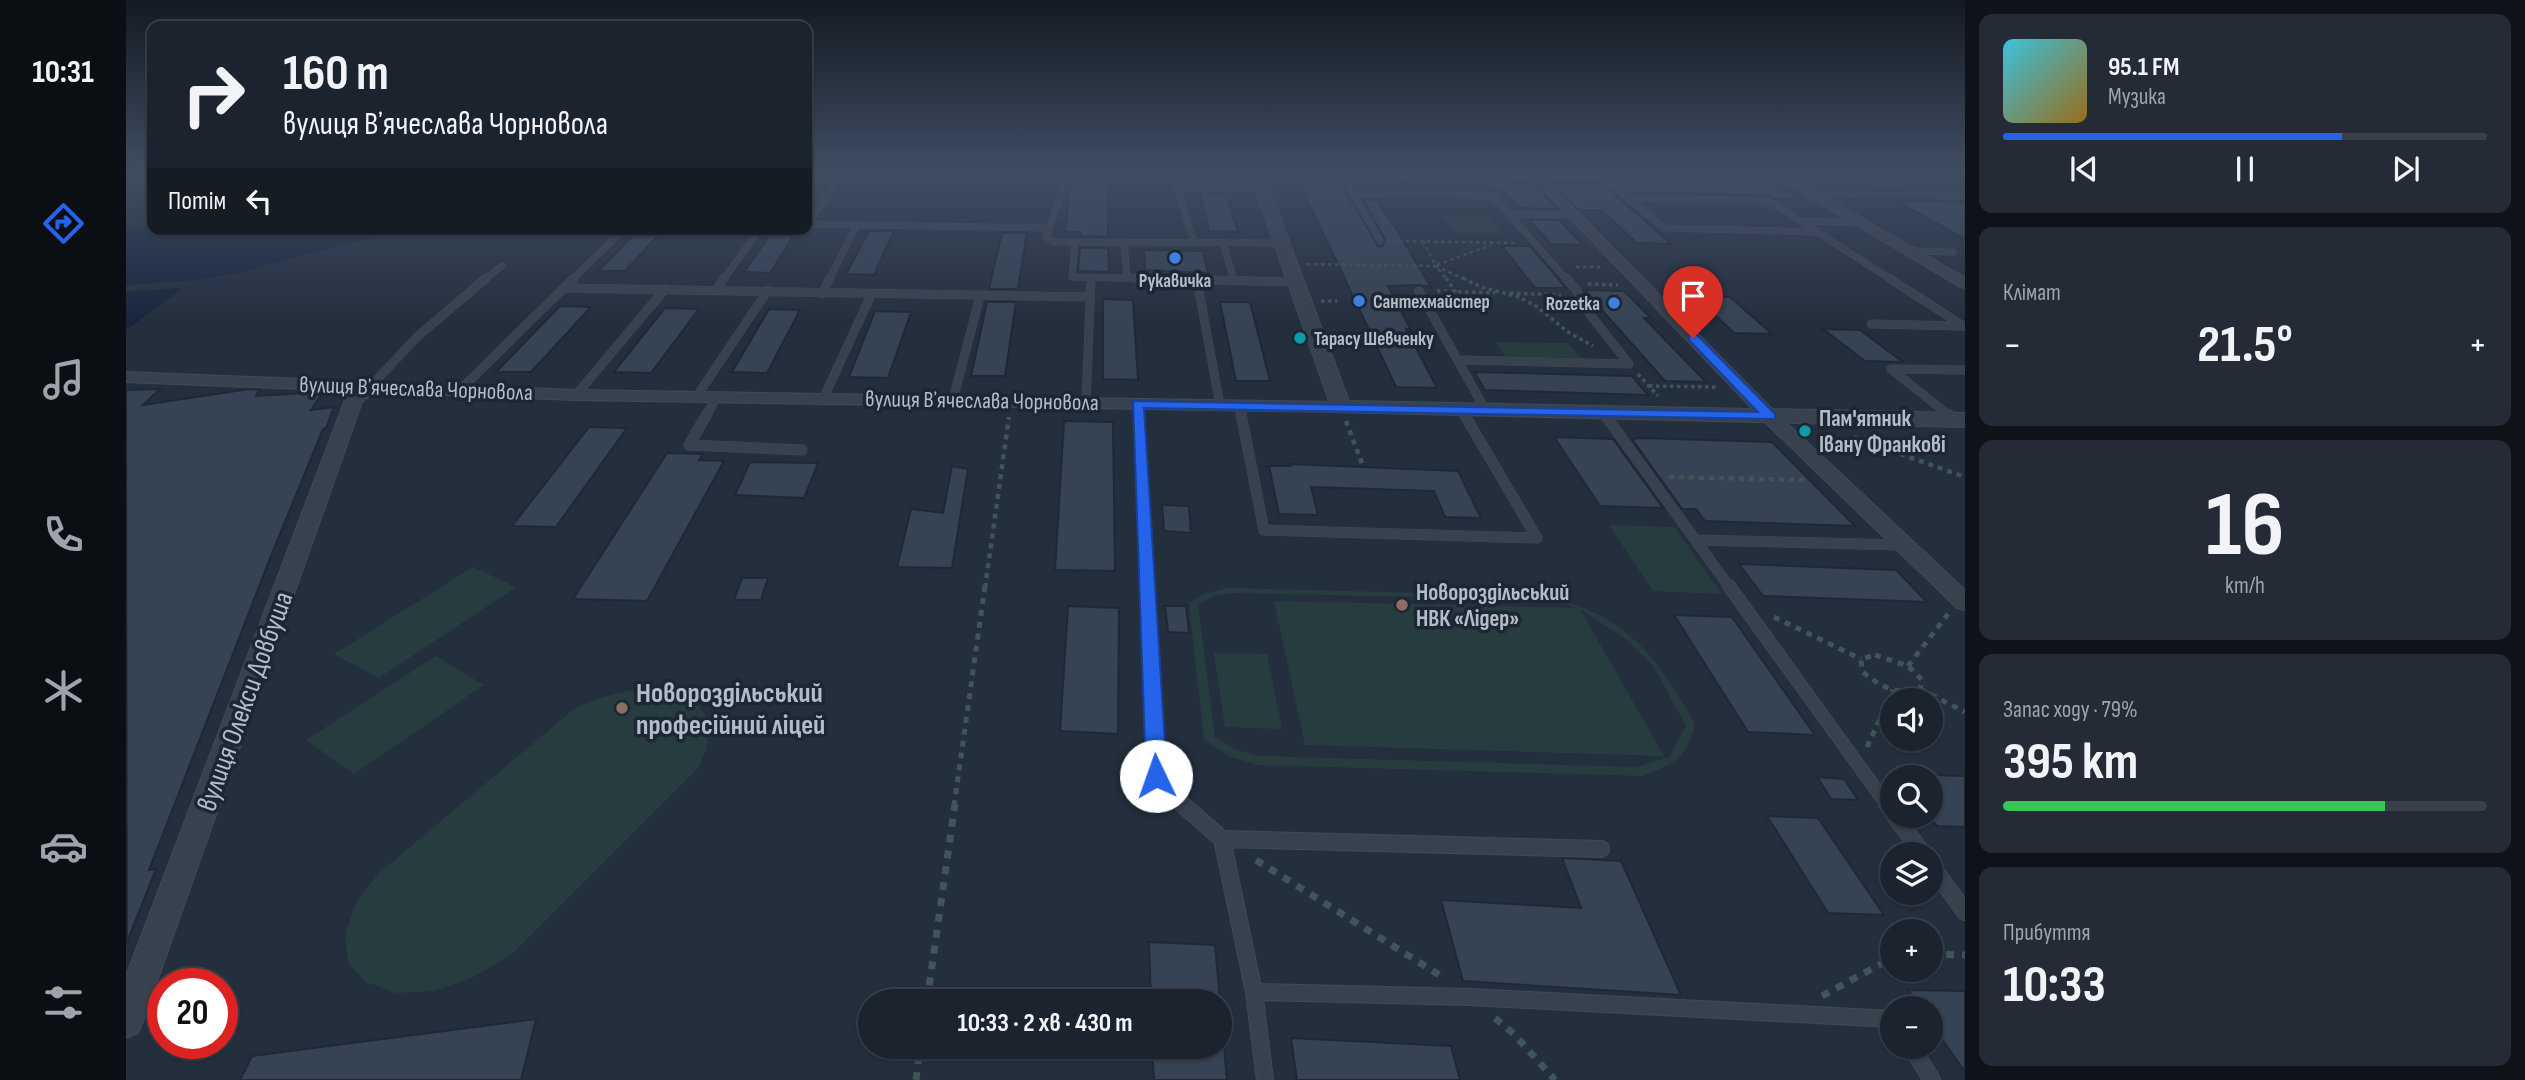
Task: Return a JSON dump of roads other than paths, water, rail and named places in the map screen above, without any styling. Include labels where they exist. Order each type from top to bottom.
[{"type":"street","points":[[1273,222],[1342,411]]},
{"type":"street","points":[[1581,222],[1770,416],[1962,601]]},
{"type":"street","points":[[1862,223],[1965,285]]},
{"type":"street","name":"вулиця Вʼячеслава Чорновола","points":[[126,377],[576,395],[824,397],[1238,405],[1342,411],[1461,410],[1605,415],[1960,420]]},
{"type":"street","name":"вулиця Олекси Довбуша","points":[[126,1021],[354,400],[370,387]]},
{"type":"lane","points":[[1050,222],[1046,237],[1048,240],[1075,243],[1280,243]]},
{"type":"lane","points":[[1188,222],[1194,243]]},
{"type":"lane","points":[[1370,222],[1380,241]]},
{"type":"lane","points":[[1458,360],[1629,364],[1584,307],[1580,295],[1515,222]]},
{"type":"lane","points":[[1657,222],[1664,228],[1816,232]]},
{"type":"lane","points":[[1803,222],[1964,326]]},
{"type":"lane","points":[[1844,222],[1862,223]]},
{"type":"lane","points":[[812,224],[1049,228]]},
{"type":"lane","points":[[821,294],[857,224]]},
{"type":"lane","points":[[460,390],[618,235]]},
{"type":"lane","points":[[716,290],[756,235]]},
{"type":"lane","points":[[1124,242],[1127,278]]},
{"type":"lane","points":[[1075,243],[1072,277],[1295,282]]},
{"type":"lane","points":[[1223,243],[1234,281]]},
{"type":"lane","points":[[1910,251],[1953,253]]},
{"type":"lane","points":[[370,387],[412,338],[447,307],[502,266]]},
{"type":"lane","points":[[1086,403],[1091,278]]},
{"type":"lane","points":[[1197,280],[1220,405]]},
{"type":"lane","points":[[564,288],[768,290],[871,295],[1089,296]]},
{"type":"lane","points":[[576,395],[665,289]]},
{"type":"lane","points":[[697,396],[768,290]]},
{"type":"lane","points":[[1419,291],[1486,411]]},
{"type":"lane","points":[[824,397],[871,295]]},
{"type":"lane","points":[[953,400],[980,296]]},
{"type":"lane","points":[[1871,324],[1964,326]]},
{"type":"lane","points":[[1960,420],[1891,369],[1965,370]]},
{"type":"lane","points":[[717,396],[689,445],[802,450]]},
{"type":"lane","points":[[1138,404],[1156,776],[1191,814],[1222,839],[1601,849]]},
{"type":"lane","points":[[1238,405],[1264,530],[1537,538],[1461,410]]},
{"type":"lane","points":[[1605,415],[1880,794]]},
{"type":"lane","points":[[1696,540],[1904,545]]},
{"type":"lane","points":[[1222,839],[1254,992],[1265,1080]]},
{"type":"lane","points":[[1943,882],[1965,912]]},
{"type":"lane","points":[[1254,992],[1470,997],[1784,1016],[1880,1019]]},
{"type":"lane","points":[[1919,1059],[1931,1080]]},
{"type":"water","points":[[147,226],[147,235],[380,235],[237,273],[197,280],[126,285],[126,227]]},
{"type":"water","points":[[182,289],[126,330],[126,292]]},
{"type":"place","name":"Рукавичка","points":[[1175,258]]},
{"type":"place","name":"Сантехмайстер","points":[[1359,301]]},
{"type":"place","name":"Rozetka","points":[[1614,303]]},
{"type":"place","name":"Тарасу Шевченку","points":[[1300,338]]},
{"type":"place","name":"Пам'ятник Івану Франкові","points":[[1805,431]]},
{"type":"place","name":"Новороздільський НВК «Лідер»","points":[[1402,605]]},
{"type":"place","name":"Новороздільський професійний ліцей","points":[[622,708]]}]
